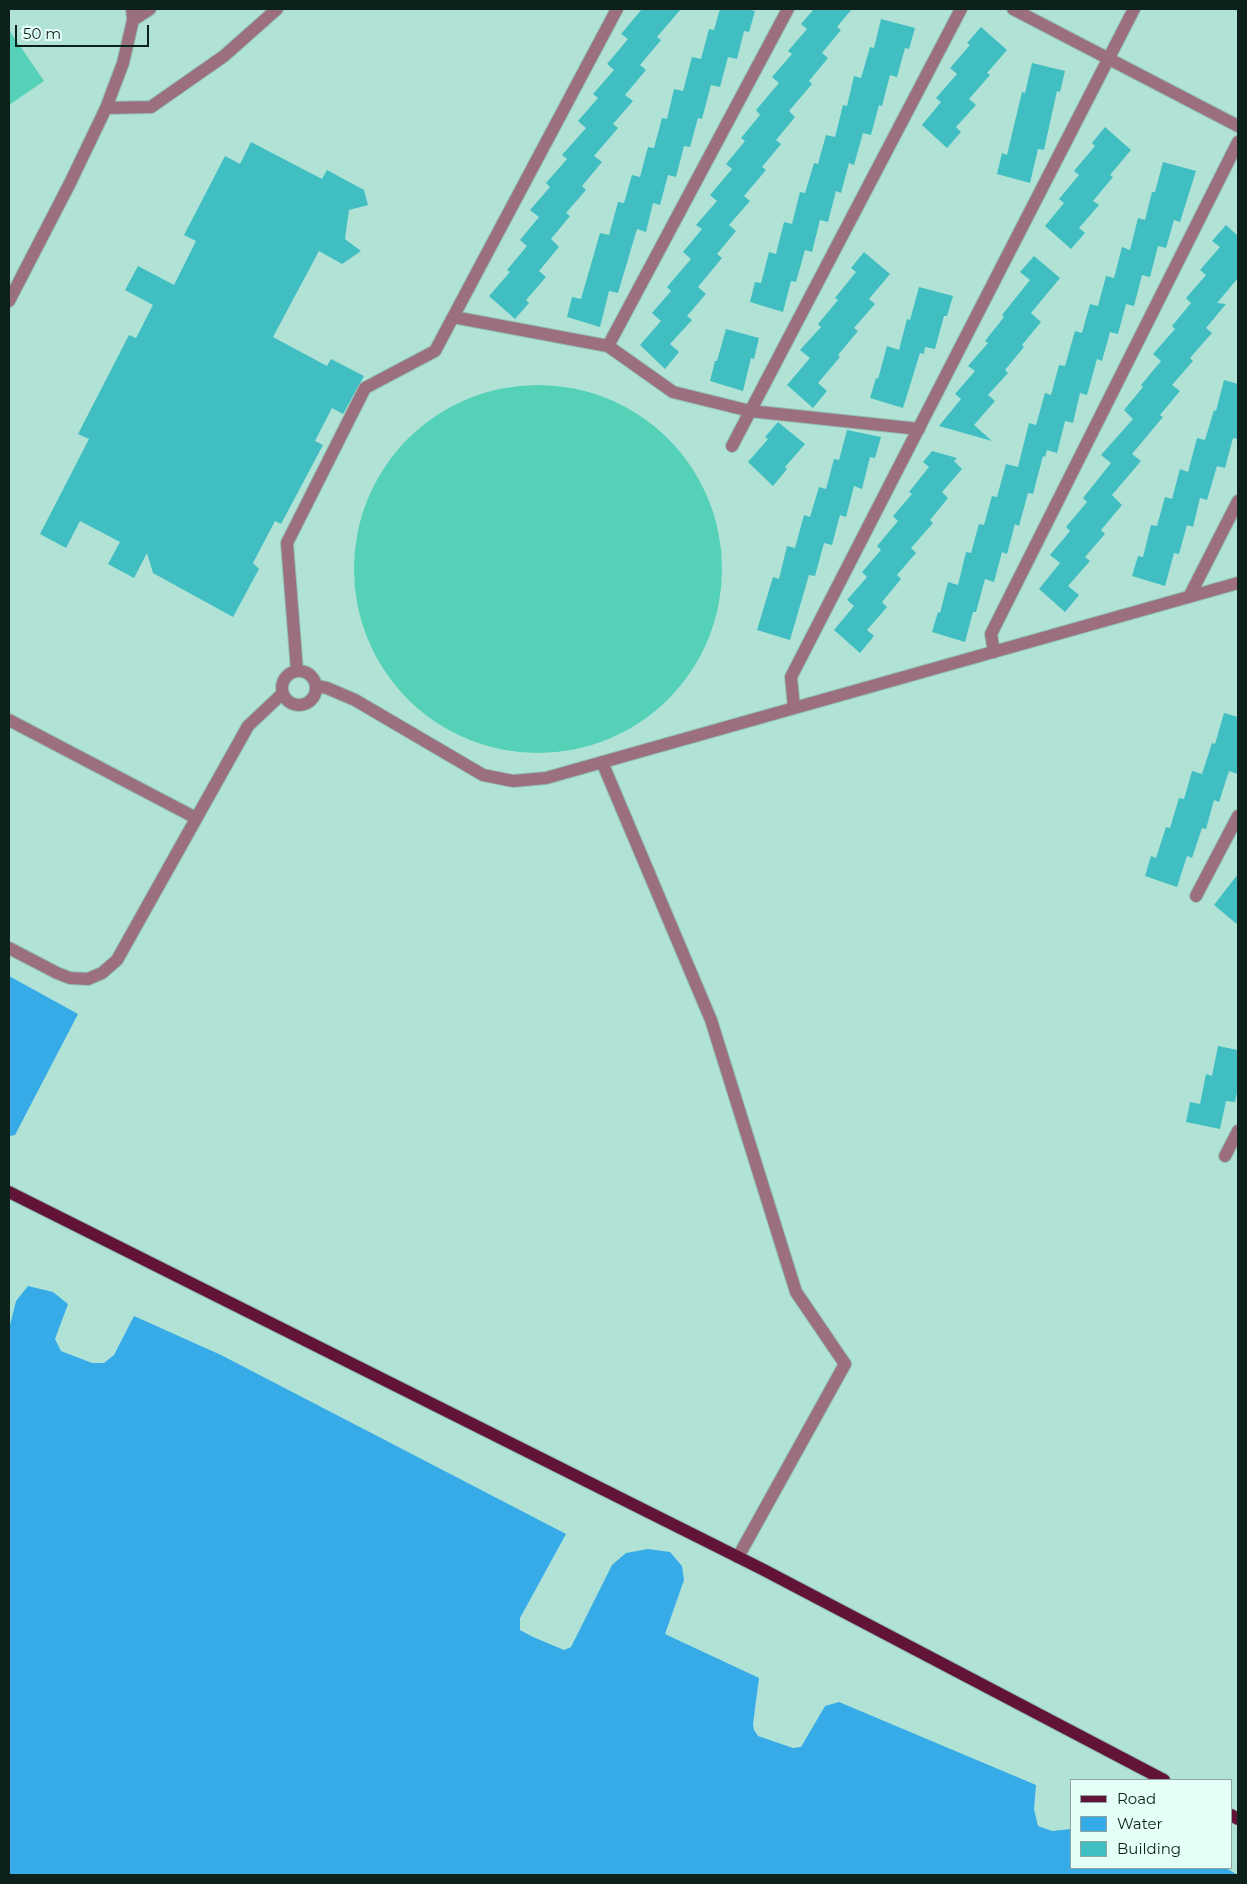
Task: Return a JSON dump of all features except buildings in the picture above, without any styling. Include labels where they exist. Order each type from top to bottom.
[{"type":"main road","points":[[9,1192],[738,1558],[1162,1779]]},
{"type":"street","points":[[9,301],[13,281],[70,183],[106,108],[123,63],[132,14],[150,9]]},
{"type":"street","points":[[106,108],[151,107],[224,56],[277,9]]},
{"type":"street","points":[[297,671],[286,543],[365,388],[435,351],[617,9]]},
{"type":"street","points":[[608,346],[788,9]]},
{"type":"street","points":[[732,446],[961,9]]},
{"type":"street","points":[[1013,9],[1238,126]]},
{"type":"street","points":[[794,708],[791,677],[1134,9]]},
{"type":"street","points":[[994,652],[991,634],[1238,142]]},
{"type":"street","points":[[453,317],[608,346],[673,392],[750,411],[918,429]]},
{"type":"street","points":[[1189,597],[1238,501]]},
{"type":"street","points":[[317,686],[327,688],[355,700],[482,775],[513,781],[546,778],[1238,583]]},
{"type":"street","points":[[297,671],[308,673],[317,686],[317,691],[311,701],[302,706],[290,703],[283,693],[283,682],[287,676],[297,671]]},
{"type":"street","points":[[9,948],[70,978],[88,979],[102,973],[117,960],[248,726],[283,693]]},
{"type":"street","points":[[9,720],[196,818]]},
{"type":"street","points":[[602,762],[710,1020],[796,1292],[845,1364],[738,1558]]},
{"type":"street","points":[[1196,896],[1238,816]]},
{"type":"street","points":[[1225,1156],[1238,1131]]},
{"type":"green space","points":[[9,30],[44,81],[9,105]]},
{"type":"green space","points":[[538,385],[574,389],[608,399],[640,416],[668,439],[691,467],[708,499],[718,533],[722,569],[718,605],[708,639],[691,671],[668,699],[640,722],[608,739],[574,749],[538,753],[502,749],[468,739],[436,722],[408,699],[385,671],[368,639],[358,605],[354,569],[358,533],[368,499],[385,467],[408,439],[436,416],[468,399],[502,389]]},
{"type":"water","points":[[9,976],[78,1014],[15,1135],[9,1136]]},
{"type":"water","points":[[28,1286],[53,1292],[68,1304],[55,1339],[61,1351],[92,1363],[104,1363],[114,1355],[134,1316],[221,1355],[566,1534],[520,1618],[520,1630],[533,1637],[564,1650],[571,1647],[612,1565],[626,1553],[648,1549],[670,1552],[682,1566],[684,1580],[665,1634],[759,1678],[753,1724],[758,1736],[793,1748],[801,1747],[825,1706],[839,1702],[1036,1785],[1034,1809],[1038,1826],[1052,1831],[1070,1829],[1070,1869],[1228,1869],[1238,1875],[9,1875],[9,1329],[16,1301]]}]
